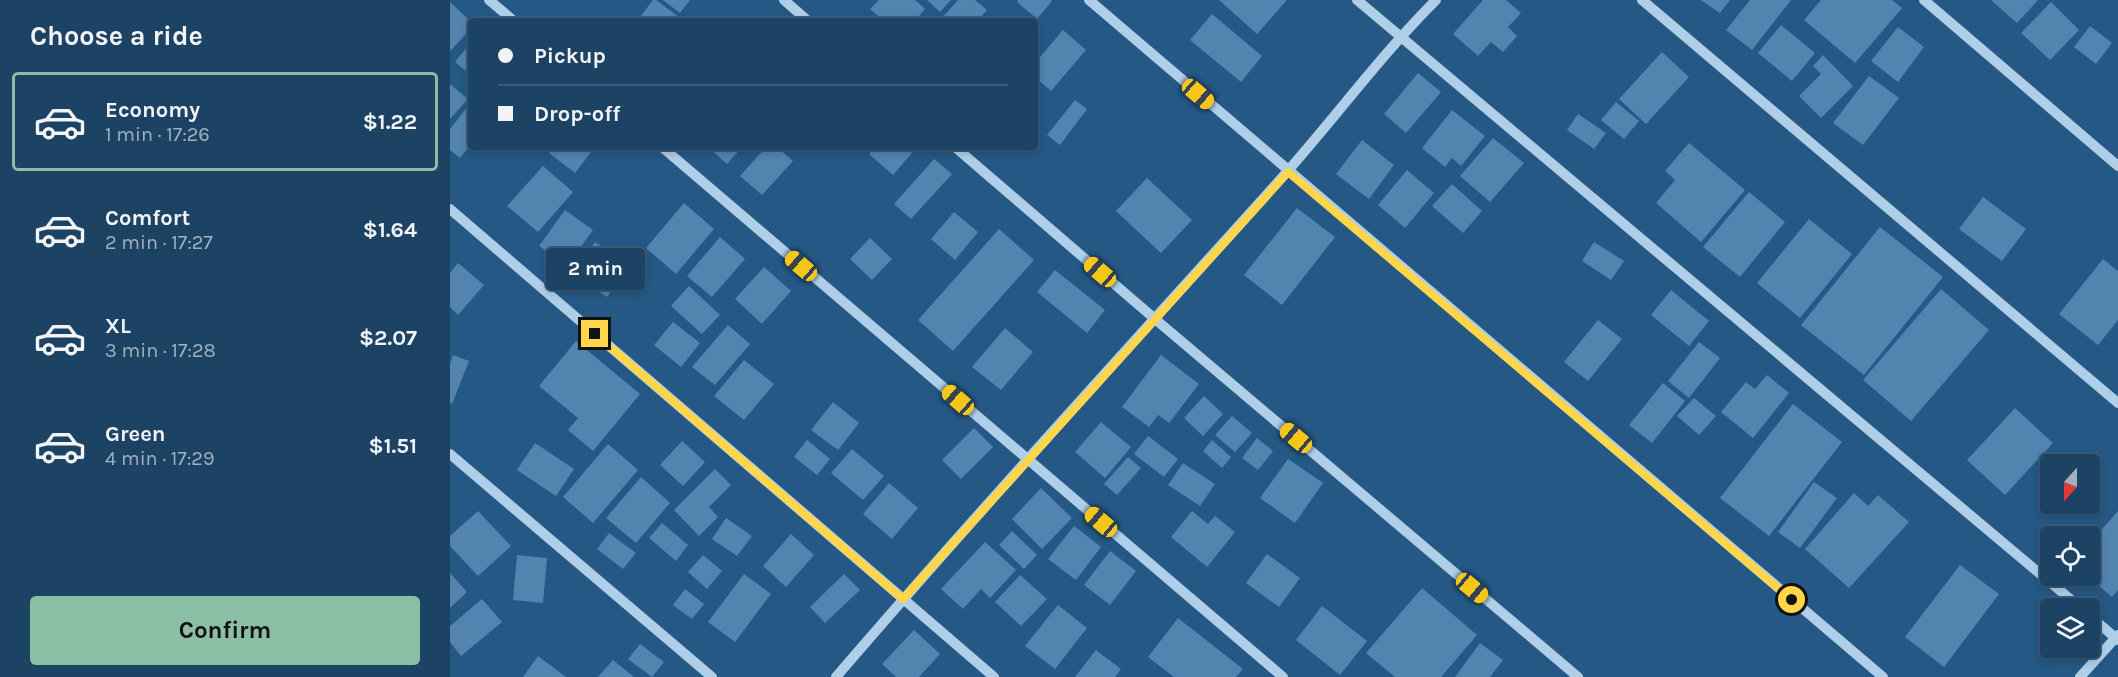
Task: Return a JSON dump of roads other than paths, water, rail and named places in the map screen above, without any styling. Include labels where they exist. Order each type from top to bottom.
[{"type":"street","points":[[489,0],[510,18]]},
{"type":"street","points":[[784,0],[805,18]]},
{"type":"street","points":[[1089,0],[1882,677]]},
{"type":"street","points":[[1357,0],[2069,598]]},
{"type":"street","points":[[836,677],[903,599],[1288,172],[1399,37],[1436,0]]},
{"type":"street","points":[[1642,0],[2118,403]]},
{"type":"street","points":[[1924,0],[2118,166]]},
{"type":"street","points":[[666,150],[1283,677]]},
{"type":"street","points":[[958,150],[1578,677]]},
{"type":"street","points":[[450,209],[994,677]]},
{"type":"street","points":[[450,454],[712,677]]},
{"type":"street","points":[[2080,677],[2117,637],[2100,624]]}]
